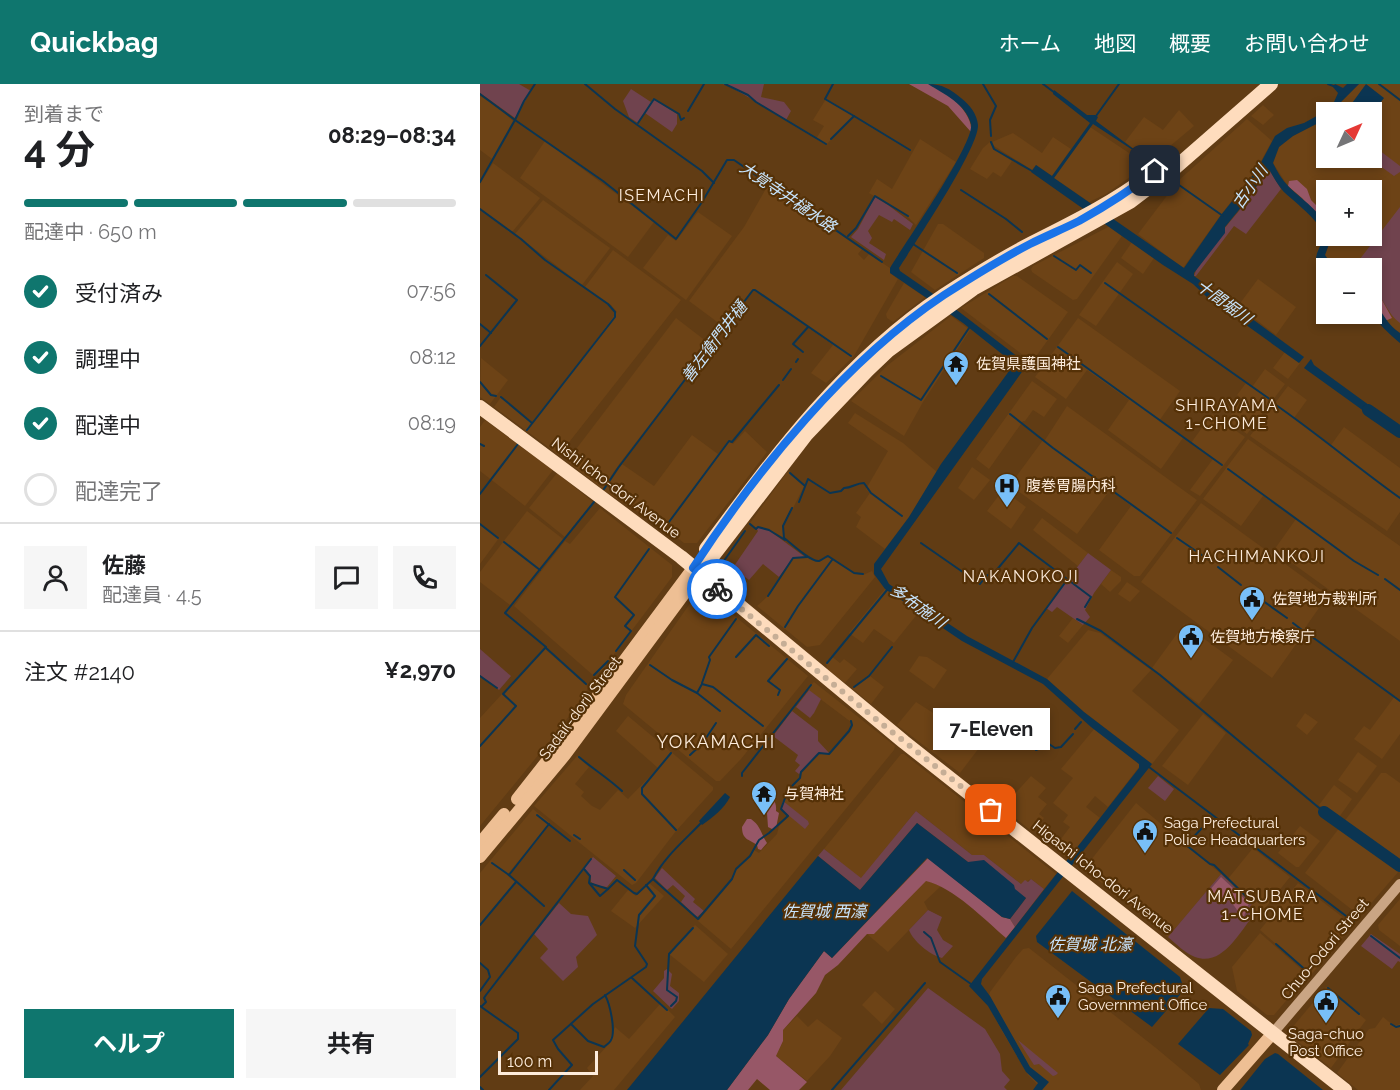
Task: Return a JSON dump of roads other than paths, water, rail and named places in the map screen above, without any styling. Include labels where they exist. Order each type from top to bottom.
[{"type":"highway","points":[[1127,198],[1258,84]]},
{"type":"highway","points":[[696,571],[865,365],[941,304],[1099,215],[1176,167],[1271,84]]},
{"type":"highway","name":"Nishi Icho-dori Avenue","points":[[480,407],[696,571],[813,667]]},
{"type":"highway","name":"Higashi Icho-dori Avenue","points":[[813,667],[1345,1090]]},
{"type":"main road","name":"Sadai(-dori) Street","points":[[480,843],[696,571]]},
{"type":"main road","name":"Sadai(-dori) Street","points":[[480,857],[564,756],[696,571]]},
{"type":"main road","name":"Chuo-Odori Street","points":[[1273,1033],[1400,884]]},
{"type":"main road","points":[[1223,1090],[1273,1033]]},
{"type":"water","name":"多布施川","points":[[928,84],[946,88],[961,98],[973,110],[978,125],[976,137],[958,174],[899,268],[900,271],[958,311],[1022,360],[1024,369],[881,569],[889,584],[967,636],[1047,679],[1084,712],[1152,764],[982,979],[981,984],[1030,1067],[1049,1082],[1042,1090],[1033,1090],[1038,1083],[1026,1072],[988,1006],[969,986],[1139,768],[1139,764],[1091,727],[1043,684],[962,641],[885,589],[874,574],[874,564],[909,517],[941,464],[1012,367],[1012,362],[963,323],[890,273],[890,268],[951,172],[969,135],[971,124],[964,111],[954,100]]},
{"type":"water","points":[[1335,84],[1343,88],[1347,84],[1359,84],[1341,102],[1334,102],[1338,93],[1333,87]]},
{"type":"water","points":[[1366,84],[1384,98],[1381,102],[1353,102]]},
{"type":"water","name":"古小川","points":[[1054,90],[1087,115],[1098,117],[1096,121],[1151,162],[1093,124],[1054,178],[1184,268],[1221,215],[1257,170],[1275,136],[1287,128],[1316,116],[1316,124],[1293,136],[1279,147],[1273,163],[1286,184],[1316,212],[1316,223],[1283,191],[1270,171],[1265,174],[1225,227],[1225,233],[1194,273],[1194,276],[1215,291],[1209,299],[1193,284],[1031,172],[1036,165],[1052,176],[1090,123],[1053,94]]},
{"type":"water","points":[[1320,246],[1328,246],[1325,255],[1327,258],[1316,258]]},
{"type":"water","points":[[1220,295],[1304,357],[1299,363],[1214,302]]},
{"type":"water","points":[[1382,313],[1400,333],[1400,343],[1381,324]]},
{"type":"water","points":[[1311,359],[1314,365],[1384,416],[1379,422],[1304,368]]},
{"type":"water","points":[[725,793],[730,797],[728,801],[702,825],[699,821]]},
{"type":"water","name":"佐賀城 西濠","points":[[917,823],[968,862],[984,860],[1014,885],[1015,889],[1026,898],[1010,919],[1002,917],[927,858],[832,958],[824,951],[789,999],[768,1035],[727,1090],[627,1090],[818,856],[860,890]]},
{"type":"water","name":"佐賀城 北濠","points":[[1072,891],[1180,977],[1184,990],[1152,1027],[1037,942],[1036,936]]},
{"type":"water","points":[[1209,1008],[1223,1009],[1251,1031],[1252,1035],[1249,1045],[1220,1075],[1178,1044]]},
{"type":"water","points":[[1275,1053],[1323,1090],[1240,1090],[1265,1059]]},
{"type":"waterway","name":"大覚寺井樋水路","points":[[480,94],[515,120],[535,84]]},
{"type":"waterway","points":[[585,84],[615,109],[702,171],[714,183]]},
{"type":"waterway","points":[[688,111],[704,84]]},
{"type":"waterway","points":[[725,84],[748,95],[826,144]]},
{"type":"waterway","points":[[831,139],[854,116],[825,99],[833,84]]},
{"type":"waterway","points":[[983,84],[996,106],[990,120],[991,136]]},
{"type":"waterway","points":[[1043,84],[1055,93]]},
{"type":"waterway","points":[[1096,116],[1119,84]]},
{"type":"waterway","points":[[1328,84],[1336,87]]},
{"type":"waterway","points":[[1379,84],[1400,100]]},
{"type":"waterway","points":[[638,123],[654,99],[679,114],[681,120],[684,118]]},
{"type":"waterway","points":[[854,116],[910,150]]},
{"type":"waterway","name":"大覚寺井樋水路","points":[[480,182],[515,120],[603,181],[676,239],[727,160],[734,160],[882,262]]},
{"type":"waterway","points":[[991,142],[994,149],[1032,171]]},
{"type":"waterway","points":[[1179,185],[1223,216]]},
{"type":"waterway","points":[[961,190],[1022,232]]},
{"type":"waterway","points":[[848,236],[856,228],[875,196],[908,216]]},
{"type":"waterway","points":[[480,209],[545,260],[608,304],[615,312],[615,317],[527,430]]},
{"type":"waterway","points":[[913,244],[957,273]]},
{"type":"waterway","points":[[1054,256],[1076,270],[1080,265],[1091,273]]},
{"type":"waterway","points":[[480,346],[517,300],[486,275]]},
{"type":"waterway","points":[[1105,283],[1271,400]]},
{"type":"waterway","name":"善左衛門井樋","points":[[604,489],[753,290],[851,356]]},
{"type":"waterway","points":[[989,294],[1047,339]]},
{"type":"waterway","points":[[480,324],[491,333]]},
{"type":"waterway","points":[[803,352],[793,344],[808,327]]},
{"type":"waterway","name":"善左衛門井樋","points":[[881,376],[921,400],[969,328]]},
{"type":"waterway","points":[[1058,347],[1222,465]]},
{"type":"waterway","points":[[783,380],[791,369]]},
{"type":"waterway","points":[[480,382],[491,395],[496,396]]},
{"type":"waterway","points":[[666,526],[729,441],[732,442],[779,385]]},
{"type":"waterway","points":[[501,397],[532,423]]},
{"type":"waterway","points":[[1276,405],[1400,498]]},
{"type":"waterway","name":"十間堀川","points":[[1368,410],[1400,432]]},
{"type":"waterway","points":[[1010,414],[1171,533]]},
{"type":"waterway","points":[[480,444],[484,446]]},
{"type":"waterway","points":[[480,494],[518,444]]},
{"type":"waterway","points":[[1228,469],[1354,561],[1378,575]]},
{"type":"waterway","points":[[790,473],[805,486]]},
{"type":"waterway","points":[[799,502],[808,479],[830,493],[864,483],[871,493],[902,516]]},
{"type":"waterway","name":"善左衛門井樋","points":[[480,746],[516,706],[503,694],[546,647],[505,613],[594,502]]},
{"type":"waterway","points":[[784,538],[783,526],[792,508]]},
{"type":"waterway","points":[[480,524],[498,538]]},
{"type":"waterway","points":[[750,524],[756,529],[758,527],[769,530],[785,540],[784,538],[815,561],[828,556],[854,573],[863,574]]},
{"type":"waterway","points":[[726,581],[721,577],[721,565],[745,531]]},
{"type":"waterway","points":[[1177,538],[1212,562]]},
{"type":"waterway","points":[[504,542],[540,570]]},
{"type":"waterway","points":[[921,543],[980,584],[986,576],[995,572],[1019,543],[1091,597],[1085,607]]},
{"type":"waterway","points":[[616,651],[631,631],[625,626],[634,615],[615,597],[649,549]]},
{"type":"waterway","points":[[768,596],[793,558],[807,557]]},
{"type":"waterway","points":[[785,627],[832,560]]},
{"type":"waterway","points":[[1218,567],[1241,585]]},
{"type":"waterway","points":[[1385,579],[1400,590]]},
{"type":"waterway","points":[[1013,662],[1032,628],[1067,580]]},
{"type":"waterway","name":"多布施川","points":[[827,663],[887,590]]},
{"type":"waterway","points":[[1249,591],[1287,618]]},
{"type":"waterway","points":[[702,683],[709,657],[736,619]]},
{"type":"waterway","points":[[1077,619],[1101,631],[1160,675],[1324,812]]},
{"type":"waterway","points":[[1293,623],[1302,630]]},
{"type":"waterway","points":[[736,657],[756,635],[769,646]]},
{"type":"waterway","points":[[1311,636],[1400,701]]},
{"type":"waterway","points":[[854,687],[869,676],[892,647]]},
{"type":"waterway","points":[[546,648],[586,684]]},
{"type":"waterway","points":[[778,695],[780,690],[768,681],[787,659]]},
{"type":"waterway","points":[[594,675],[608,661]]},
{"type":"waterway","points":[[650,665],[697,693],[720,711]]},
{"type":"waterway","points":[[480,676],[497,688]]},
{"type":"waterway","points":[[697,693],[702,684],[713,687],[763,726]]},
{"type":"waterway","points":[[742,776],[742,773],[811,685]]},
{"type":"waterway","points":[[702,822],[669,856],[653,879],[698,919],[732,879],[736,869],[750,856],[759,840],[788,816],[781,809],[788,790],[800,778],[801,772],[819,753],[829,754],[849,731],[851,721]]},
{"type":"waterway","points":[[1075,729],[1081,722]]},
{"type":"waterway","points":[[690,755],[702,744],[716,723]]},
{"type":"waterway","points":[[1036,750],[1049,744],[1055,748],[1061,747],[1073,734]]},
{"type":"waterway","points":[[671,753],[642,788],[642,794],[676,830]]},
{"type":"waterway","points":[[579,757],[622,791]]},
{"type":"waterway","points":[[1149,767],[1354,922]]},
{"type":"waterway","points":[[1324,812],[1400,866]]},
{"type":"waterway","points":[[537,815],[570,841]]},
{"type":"waterway","points":[[544,906],[509,875],[549,824]]},
{"type":"waterway","points":[[1202,828],[1186,845],[1214,865],[1252,902]]},
{"type":"waterway","points":[[574,835],[580,839]]},
{"type":"waterway","points":[[482,1006],[486,1002],[484,998],[486,995],[591,859]]},
{"type":"waterway","points":[[492,863],[509,875]]},
{"type":"waterway","points":[[584,869],[590,876],[589,883],[608,889],[617,880],[637,894],[653,879]]},
{"type":"waterway","points":[[624,870],[635,880]]},
{"type":"waterway","points":[[480,925],[516,882]]},
{"type":"waterway","points":[[590,884],[600,896],[608,889]]},
{"type":"waterway","points":[[549,1090],[572,1065],[553,1040],[593,1004],[646,967],[647,964],[635,946],[639,915],[655,896],[646,885]]},
{"type":"waterway","points":[[671,1006],[677,997],[667,990],[669,954],[693,928]]},
{"type":"waterway","points":[[924,932],[931,938],[940,962],[971,984]]},
{"type":"waterway","points":[[1371,936],[1400,958]]},
{"type":"waterway","points":[[1276,944],[1309,973]]},
{"type":"waterway","points":[[480,963],[488,970],[490,977],[480,991]]},
{"type":"waterway","points":[[632,978],[667,1010]]},
{"type":"waterway","points":[[832,1090],[925,983]]},
{"type":"waterway","points":[[1328,988],[1359,1014]]},
{"type":"waterway","points":[[572,1025],[588,1041],[604,1047],[609,1043],[613,1024],[605,995]]},
{"type":"waterway","points":[[480,1006],[518,1033],[518,1039],[480,1077]]},
{"type":"waterway","points":[[1391,1024],[1396,1027],[1400,1026]]},
{"type":"waterway","points":[[480,1087],[483,1090]]},
{"type":"place","name":"佐賀県護国神社","points":[[956,387]]},
{"type":"place","name":"腹巻胃腸内科","points":[[1007,509]]},
{"type":"place","name":"佐賀地方裁判所","points":[[1252,622]]},
{"type":"place","name":"佐賀地方検察庁","points":[[1191,660]]},
{"type":"place","name":"7-Eleven","points":[[991,810]]},
{"type":"place","name":"与賀神社","points":[[764,817]]},
{"type":"place","name":"Saga Prefectural Police Headquarters","points":[[1145,855]]},
{"type":"place","name":"Saga Prefectural Government Office","points":[[1058,1020]]},
{"type":"place","name":"Saga-chuo Post Office","points":[[1326,1025]]},
{"type":"district","name":"ISEMACHI","points":[[662,195]]},
{"type":"district","name":"SHIRAYAMA 1-CHOME","points":[[1227,414]]},
{"type":"district","name":"HACHIMANKOJI","points":[[1257,556]]},
{"type":"district","name":"NAKANOKOJI","points":[[1021,576]]},
{"type":"district","name":"YOKAMACHI","points":[[716,741]]},
{"type":"district","name":"MATSUBARA 1-CHOME","points":[[1263,905]]}]
